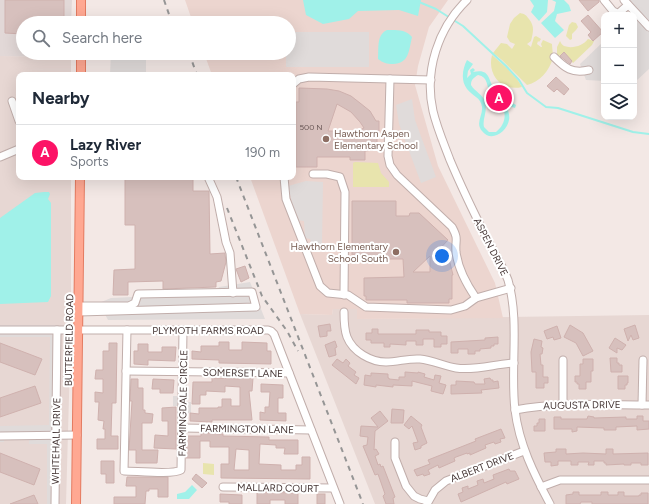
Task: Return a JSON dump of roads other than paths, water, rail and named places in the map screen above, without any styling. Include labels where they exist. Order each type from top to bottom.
[{"type":"main road","points":[[81,0],[81,16]]},
{"type":"main road","points":[[81,60],[81,72]]},
{"type":"main road","name":"BUTTERFIELD ROAD","points":[[76,504],[80,180]]},
{"type":"street","name":"ASPEN DRIVE","points":[[467,0],[449,22],[437,47],[432,69],[430,92],[433,111],[439,132],[464,193],[505,271],[514,311],[515,410],[517,423],[524,451],[550,504]]},
{"type":"street","points":[[604,0],[613,11],[617,13],[620,12],[626,2],[649,27]]},
{"type":"street","points":[[554,57],[568,70],[582,72],[589,70]]},
{"type":"street","points":[[296,82],[309,77],[431,80]]},
{"type":"street","points":[[390,79],[388,156],[390,165],[397,175],[452,227],[456,235],[456,251],[460,269],[468,286],[476,298]]},
{"type":"street","points":[[12,101],[16,113]]},
{"type":"street","points":[[0,157],[16,150]]},
{"type":"street","points":[[313,174],[327,174],[340,177],[345,192],[344,295]]},
{"type":"street","points":[[209,180],[216,197],[226,242],[230,253],[232,292]]},
{"type":"street","points":[[284,180],[286,199],[320,286],[328,293],[348,295],[366,307],[384,309],[450,310],[465,306],[476,298],[510,288]]},
{"type":"street","points":[[232,292],[252,292],[256,307],[79,309],[129,306],[135,303],[138,294],[232,292]]},
{"type":"street","points":[[344,312],[346,335],[349,340],[361,354],[374,360],[385,362],[420,359],[456,368],[470,368],[514,363]]},
{"type":"street","name":"PLYMOTH FARMS ROAD","points":[[0,330],[271,331],[274,334],[340,504]]},
{"type":"street","name":"WHITEHALL DRIVE","points":[[55,504],[57,330]]},
{"type":"street","name":"FARMINGDALE CIRCLE","points":[[127,330],[124,471],[171,472],[179,472],[181,470],[183,330]]},
{"type":"street","points":[[563,360],[563,404]]},
{"type":"street","points":[[643,360],[646,405]]},
{"type":"street","name":"SOMERSET LANE","points":[[126,371],[289,373]]},
{"type":"street","name":"AUGUSTA DRIVE","points":[[515,410],[563,404],[646,405]]},
{"type":"street","name":"FARMINGTON LANE","points":[[182,428],[311,430]]},
{"type":"street","points":[[0,436],[77,434]]},
{"type":"street","points":[[395,442],[395,458],[406,486],[414,496],[428,503]]},
{"type":"street","name":"ALBERT DRIVE","points":[[428,503],[435,490],[446,481],[524,451]]},
{"type":"street","points":[[541,487],[560,480],[649,480]]},
{"type":"street","name":"MALLARD COURT","points":[[223,487],[333,488]]},
{"type":"water","points":[[303,0],[421,0],[418,16],[399,10],[358,11],[349,19],[323,24],[306,15]]},
{"type":"water","points":[[530,0],[548,0],[547,12],[539,21],[531,12],[534,6]]},
{"type":"water","points":[[552,0],[564,0],[569,5],[571,11],[557,14],[555,21],[564,30],[555,38],[541,23],[554,11],[556,2]]},
{"type":"water","points":[[387,30],[404,31],[412,37],[409,51],[402,62],[393,64],[378,59],[378,47],[381,35]]},
{"type":"water","points":[[467,60],[473,64],[468,71],[467,78],[471,74],[470,70],[473,68],[475,70],[473,72],[479,71],[486,73],[496,92],[504,98],[509,97],[510,99],[508,101],[516,105],[515,108],[506,105],[509,114],[508,124],[502,132],[494,136],[486,134],[480,128],[479,122],[482,107],[480,101],[469,91],[463,82],[463,70]],"holes":[[[478,75],[482,76],[486,80],[489,92],[504,111],[505,115],[502,126],[496,132],[489,132],[484,127],[486,105],[483,97],[471,85],[472,80],[475,77]]]},
{"type":"water","points":[[49,192],[50,194],[48,199],[51,203],[51,296],[48,302],[0,304],[0,218],[35,193]]},
{"type":"water","points":[[192,485],[197,490],[189,499],[177,499],[177,494],[185,492]]},
{"type":"waterway","points":[[419,2],[436,9],[463,26],[506,66],[519,80],[527,93],[546,107],[558,108],[633,132],[649,134]]},
{"type":"railway","points":[[164,0],[170,16]]},
{"type":"railway","points":[[192,60],[196,72]]},
{"type":"railway","points":[[237,180],[363,504]]},
{"type":"railway","points":[[227,208],[262,296],[287,331],[298,351]]},
{"type":"place","name":"Lazy River","points":[[499,98]]},
{"type":"place","name":"Hawthorn Aspen Elementary School","points":[[326,139]]},
{"type":"place","name":"Hawthorn Elementary School South","points":[[396,252]]}]
